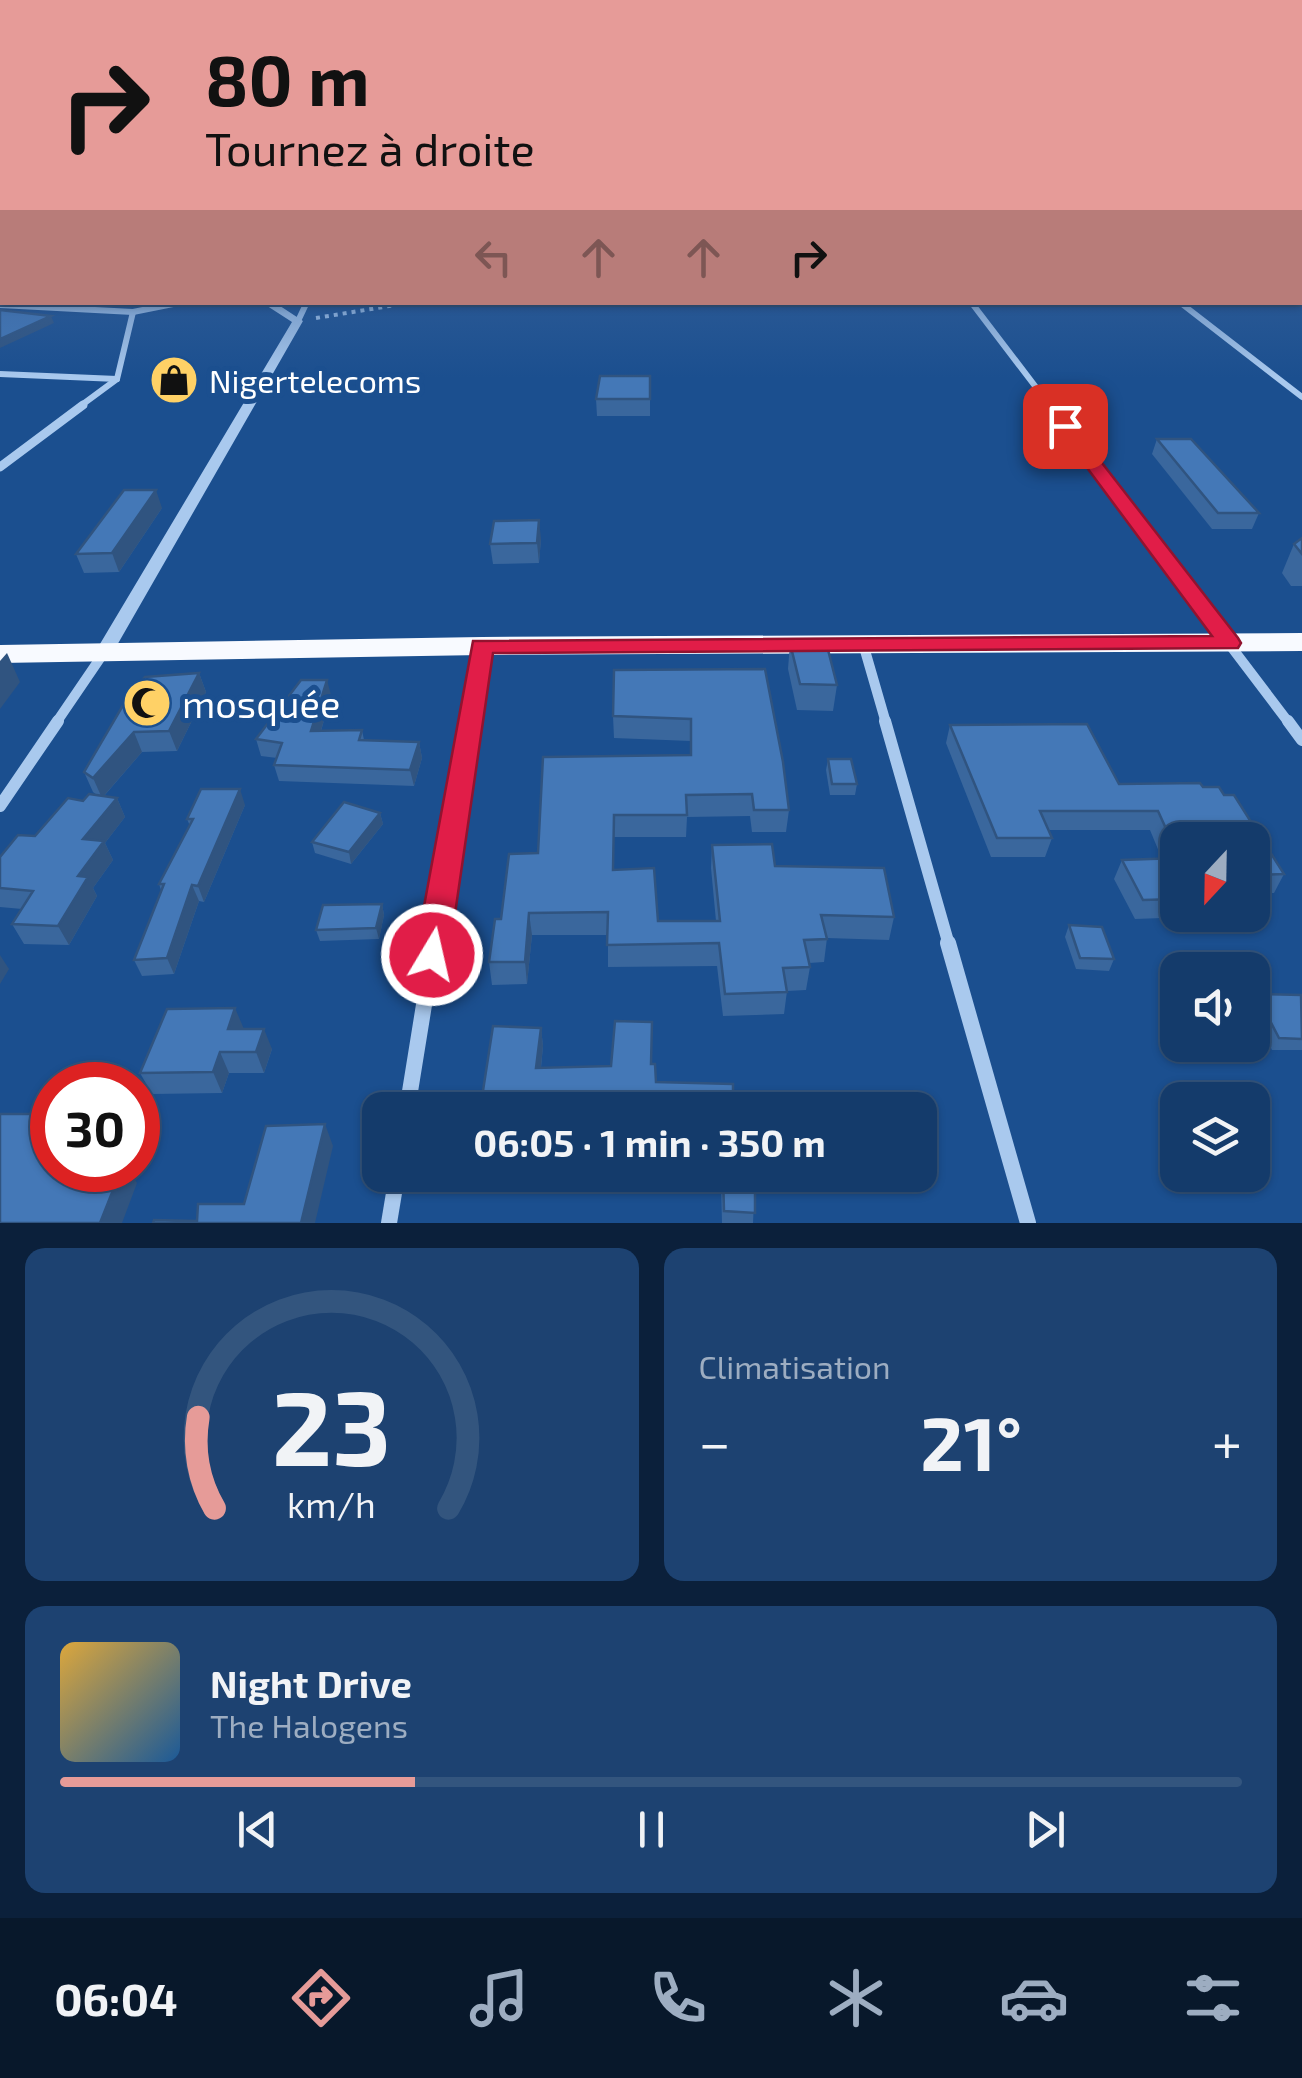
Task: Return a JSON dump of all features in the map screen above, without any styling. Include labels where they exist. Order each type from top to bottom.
[{"type":"highway","points":[[0,654],[482,646],[1302,642]]},
{"type":"street","points":[[6,305],[22,309],[134,312],[168,305]]},
{"type":"street","points":[[271,305],[298,321]]},
{"type":"street","points":[[0,806],[103,654],[306,305]]},
{"type":"street","points":[[973,305],[1302,740]]},
{"type":"street","points":[[1183,305],[1302,397]]},
{"type":"street","points":[[0,466],[117,379],[134,312]]},
{"type":"street","points":[[0,374],[117,379]]},
{"type":"street","points":[[410,1092],[482,646]]},
{"type":"street","points":[[864,646],[1028,1223]]},
{"type":"street","points":[[389,1223],[394,1192]]},
{"type":"path","points":[[298,321],[396,305]]},
{"type":"building","points":[[0,310],[51,316],[0,339]]},
{"type":"building","points":[[600,376],[650,376],[650,399],[596,399]]},
{"type":"building","points":[[1157,439],[1191,439],[1259,513],[1218,513]]},
{"type":"building","points":[[124,490],[156,490],[112,553],[76,554]]},
{"type":"building","points":[[539,520],[537,543],[490,544],[494,521]]},
{"type":"building","points":[[1302,538],[1302,554],[1294,544]]},
{"type":"building","points":[[826,642],[837,685],[800,684],[790,643]]},
{"type":"building","points":[[765,669],[789,810],[754,810],[752,794],[686,795],[687,815],[614,815],[613,870],[654,868],[658,921],[720,921],[712,845],[772,844],[775,866],[884,868],[894,917],[821,915],[827,939],[804,940],[810,967],[783,968],[787,992],[725,994],[719,943],[607,945],[608,912],[529,913],[525,962],[489,962],[495,919],[501,919],[509,854],[538,853],[543,757],[691,755],[691,719],[613,716],[614,670]]},
{"type":"building","points":[[199,673],[169,731],[134,732],[93,778],[84,772],[129,695],[145,677]]},
{"type":"building","points":[[301,680],[327,680],[311,731],[362,730],[359,740],[419,742],[410,770],[274,765],[282,743],[256,739]]},
{"type":"building","points":[[1087,724],[1119,784],[1200,783],[1203,787],[1219,787],[1224,795],[1234,795],[1251,822],[1163,822],[1158,811],[1040,811],[1052,838],[997,838],[950,725]]},
{"type":"building","points":[[828,759],[851,759],[857,784],[832,784]]},
{"type":"building","points":[[201,789],[240,789],[198,886],[192,885],[167,958],[134,960],[164,884],[159,884],[193,819],[187,819]]},
{"type":"building","points":[[89,794],[117,798],[83,839],[104,841],[78,876],[88,877],[58,926],[12,924],[33,891],[0,888],[0,857],[18,835],[35,836],[68,798],[83,801]]},
{"type":"building","points":[[344,802],[380,813],[349,852],[312,842]]},
{"type":"building","points":[[1270,852],[1284,874],[1270,874]]},
{"type":"building","points":[[1160,859],[1160,900],[1143,900],[1122,860]]},
{"type":"building","points":[[382,904],[376,928],[316,930],[323,905]]},
{"type":"building","points":[[1069,925],[1102,927],[1114,959],[1080,958]]},
{"type":"building","points":[[1270,994],[1301,995],[1302,1039],[1279,1038],[1270,1021]]},
{"type":"building","points":[[235,1008],[228,1029],[264,1029],[256,1052],[220,1052],[213,1072],[160,1073],[160,1062],[145,1062],[167,1009]]},
{"type":"building","points":[[615,1021],[652,1022],[651,1064],[655,1064],[656,1082],[733,1084],[733,1092],[483,1092],[493,1026],[541,1028],[536,1068],[611,1066]]},
{"type":"building","points":[[0,1114],[30,1114],[30,1192],[112,1192],[100,1223],[0,1223]]},
{"type":"building","points":[[325,1124],[301,1223],[153,1223],[197,1221],[198,1204],[244,1204],[266,1126]]},
{"type":"building","points":[[723,1192],[755,1192],[755,1213],[724,1211]]},
{"type":"place","name":"Nigertelecoms","points":[[174,380]]},
{"type":"place","name":"mosquée","points":[[147,703]]},
{"type":"route","points":[[432,955],[482,646],[1229,643],[1065,426]]}]
